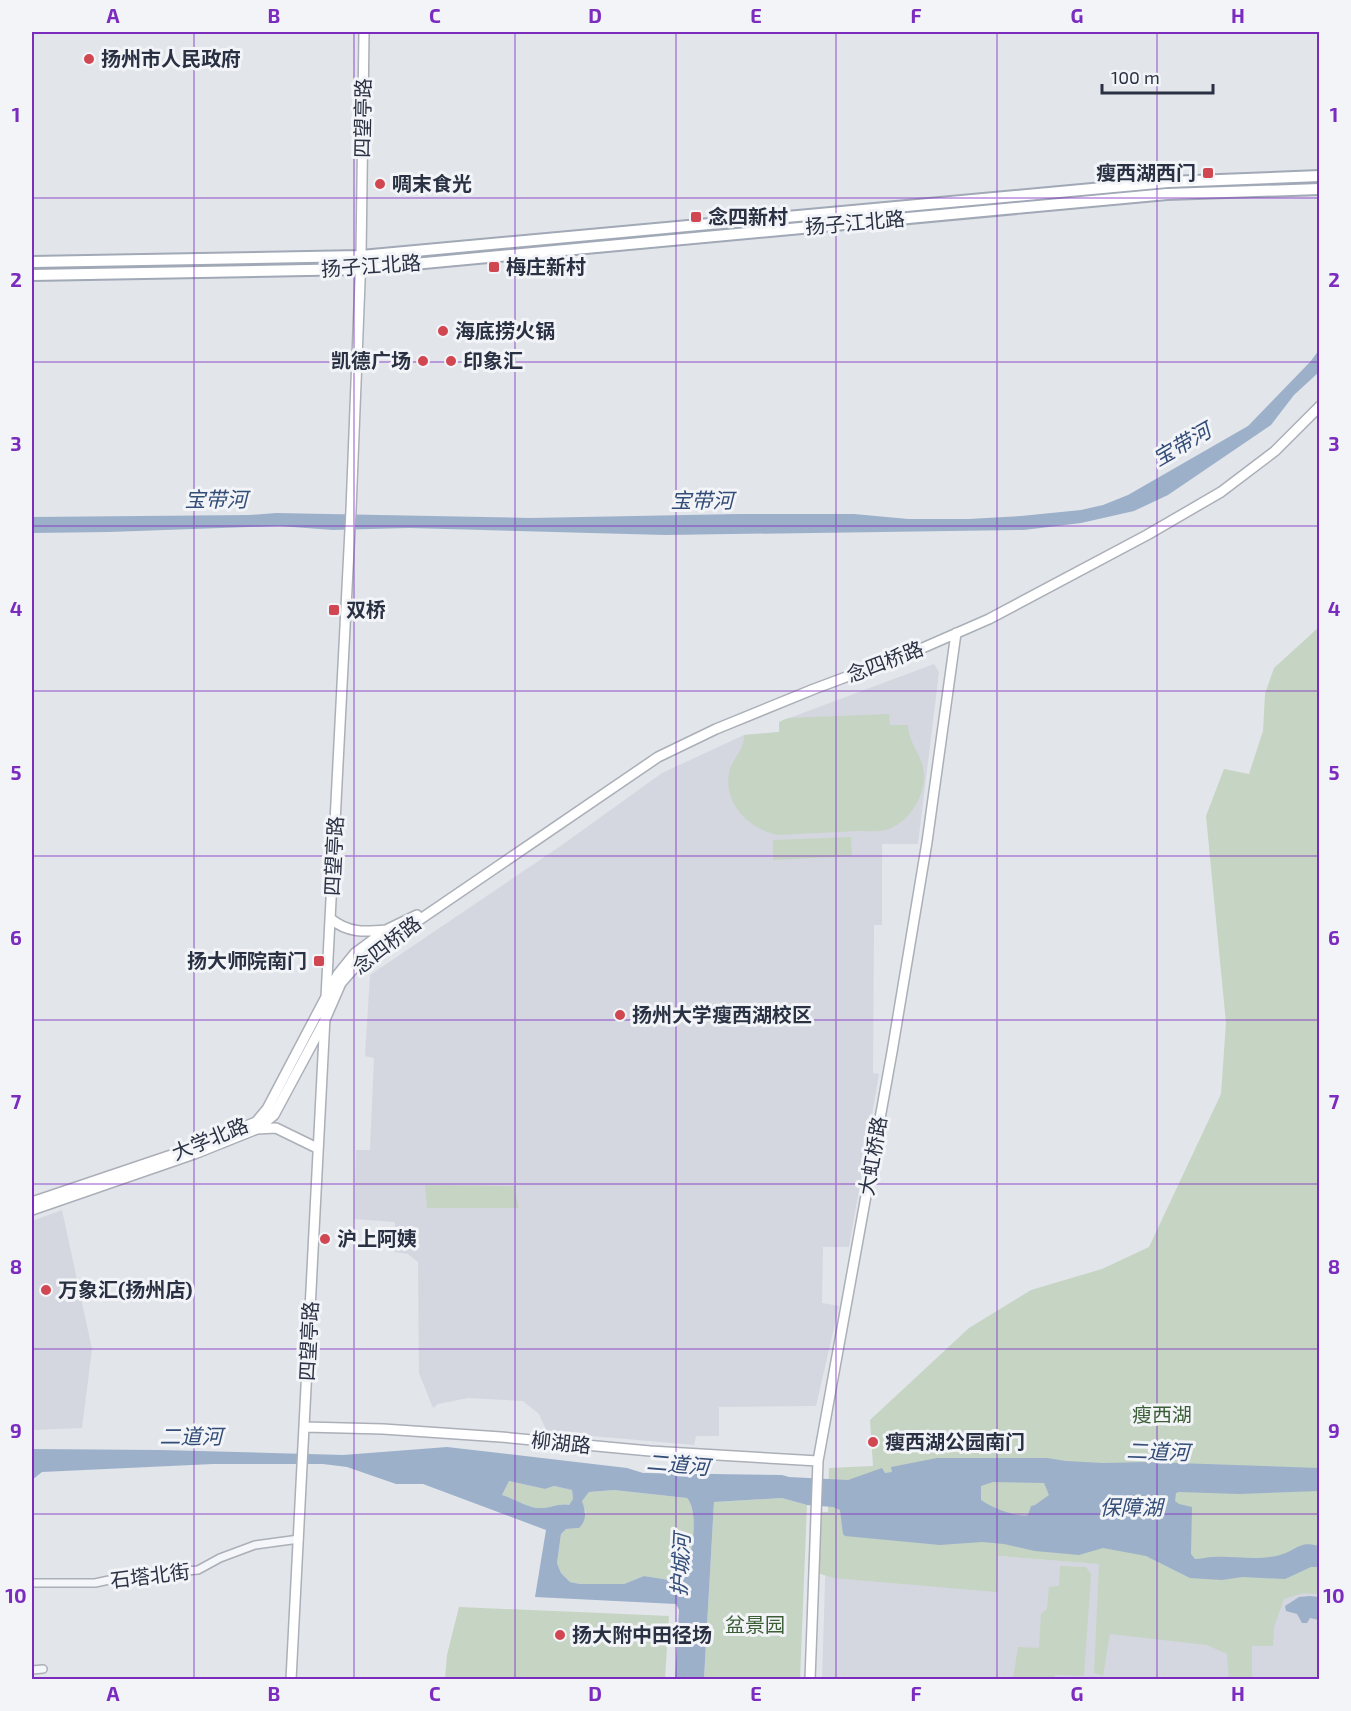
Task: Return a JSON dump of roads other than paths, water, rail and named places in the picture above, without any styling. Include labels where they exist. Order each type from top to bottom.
[{"type":"main road","name":"扬子江北路","points":[[32,262],[361,256],[1168,182],[1320,176]]},
{"type":"main road","name":"扬子江北路","points":[[32,275],[360,269],[1167,194],[1320,189]]},
{"type":"street","name":"四望亭路","points":[[291,1680],[350,534],[361,256],[364,32]]},
{"type":"street","name":"念四桥路","points":[[324,1022],[341,983],[362,959],[658,757],[737,720],[918,650],[989,619],[1147,536],[1221,492],[1275,451],[1320,406]]},
{"type":"street","name":"大虹桥路","points":[[810,1680],[818,1461],[892,1052],[927,842],[956,633]]},
{"type":"street","name":"念四桥路","points":[[326,1000],[338,974],[356,953],[386,930],[441,904]]},
{"type":"street","points":[[331,918],[340,927],[361,932],[386,930]]},
{"type":"street","name":"大学北路","points":[[32,1202],[195,1147],[255,1122],[267,1109],[326,1000]]},
{"type":"street","name":"大学北路","points":[[32,1210],[197,1153],[258,1129],[273,1115],[324,1022]]},
{"type":"street","points":[[258,1129],[276,1128],[317,1148]]},
{"type":"street","name":"柳湖路","points":[[305,1427],[383,1429],[650,1451],[818,1461]]},
{"type":"street","name":"石塔北街","points":[[32,1584],[95,1583],[128,1576],[198,1570],[220,1558],[255,1545],[299,1539]]},
{"type":"street","points":[[32,1670],[43,1669]]},
{"type":"water","points":[[1319,350],[1319,372],[1294,395],[1271,425],[1168,495],[1134,511],[1081,523],[1024,530],[665,535],[409,528],[333,530],[279,526],[32,533],[32,517],[276,513],[530,518],[854,514],[908,519],[969,519],[1081,510],[1103,505],[1128,495],[1248,426]]},
{"type":"water","name":"保障湖","points":[[447,1447],[627,1468],[643,1473],[782,1475],[848,1480],[882,1468],[885,1473],[892,1472],[891,1467],[937,1458],[1047,1458],[1103,1463],[1147,1462],[1319,1468],[1319,1491],[1239,1494],[1179,1492],[1176,1493],[1175,1501],[1192,1507],[1191,1554],[1195,1559],[1272,1557],[1302,1545],[1312,1544],[1319,1546],[1319,1567],[1311,1567],[1285,1579],[1190,1578],[1146,1556],[1103,1548],[1079,1555],[1035,1551],[982,1542],[940,1545],[845,1536],[840,1510],[833,1507],[807,1505],[782,1498],[714,1502],[704,1679],[675,1679],[679,1610],[676,1604],[535,1597],[546,1530],[423,1484],[396,1484],[347,1467],[323,1464],[213,1464],[42,1472],[32,1480],[32,1449],[343,1455]],"holes":[[[509,1481],[545,1489],[554,1486],[572,1490],[573,1499],[569,1505],[534,1508],[502,1495]],[[993,1482],[1044,1483],[1049,1495],[1031,1506],[1028,1515],[1023,1516],[985,1503],[981,1500],[981,1486]],[[614,1490],[687,1498],[691,1505],[694,1526],[691,1550],[681,1578],[669,1580],[644,1576],[624,1584],[570,1582],[561,1573],[557,1563],[561,1534],[566,1529],[579,1528],[582,1525],[585,1516],[582,1501],[589,1492]]]},
{"type":"water","points":[[1299,1597],[1319,1597],[1319,1620],[1310,1618],[1307,1623],[1302,1623],[1297,1614],[1286,1611],[1285,1606]]},
{"type":"place","name":"扬州市人民政府","points":[[89,59]]},
{"type":"place","name":"瘦西湖西门","points":[[1208,173]]},
{"type":"place","name":"啁末食光","points":[[380,184]]},
{"type":"place","name":"念四新村","points":[[696,217]]},
{"type":"place","name":"梅庄新村","points":[[494,267]]},
{"type":"place","name":"海底捞火锅","points":[[443,331]]},
{"type":"place","name":"凯德广场","points":[[423,361]]},
{"type":"place","name":"印象汇","points":[[451,361]]},
{"type":"place","name":"双桥","points":[[334,610]]},
{"type":"place","name":"扬大师院南门","points":[[319,961]]},
{"type":"place","name":"扬州大学瘦西湖校区","points":[[620,1015]]},
{"type":"place","name":"沪上阿姨","points":[[325,1239]]},
{"type":"place","name":"万象汇(扬州店)","points":[[46,1290]]},
{"type":"place","name":"瘦西湖公园南门","points":[[873,1442]]},
{"type":"place","name":"扬大附中田径场","points":[[560,1635]]},
{"type":"water label","name":"宝带河","points":[[1182,445]]},
{"type":"water label","name":"宝带河","points":[[216,500]]},
{"type":"water label","name":"宝带河","points":[[702,501]]},
{"type":"water label","name":"二道河","points":[[191,1437]]},
{"type":"water label","name":"二道河","points":[[1158,1452]]},
{"type":"water label","name":"二道河","points":[[678,1465]]},
{"type":"water label","name":"护城河","points":[[681,1565]]},
{"type":"park label","name":"瘦西湖","points":[[1162,1415]]},
{"type":"park label","name":"盆景园","points":[[755,1625]]}]
